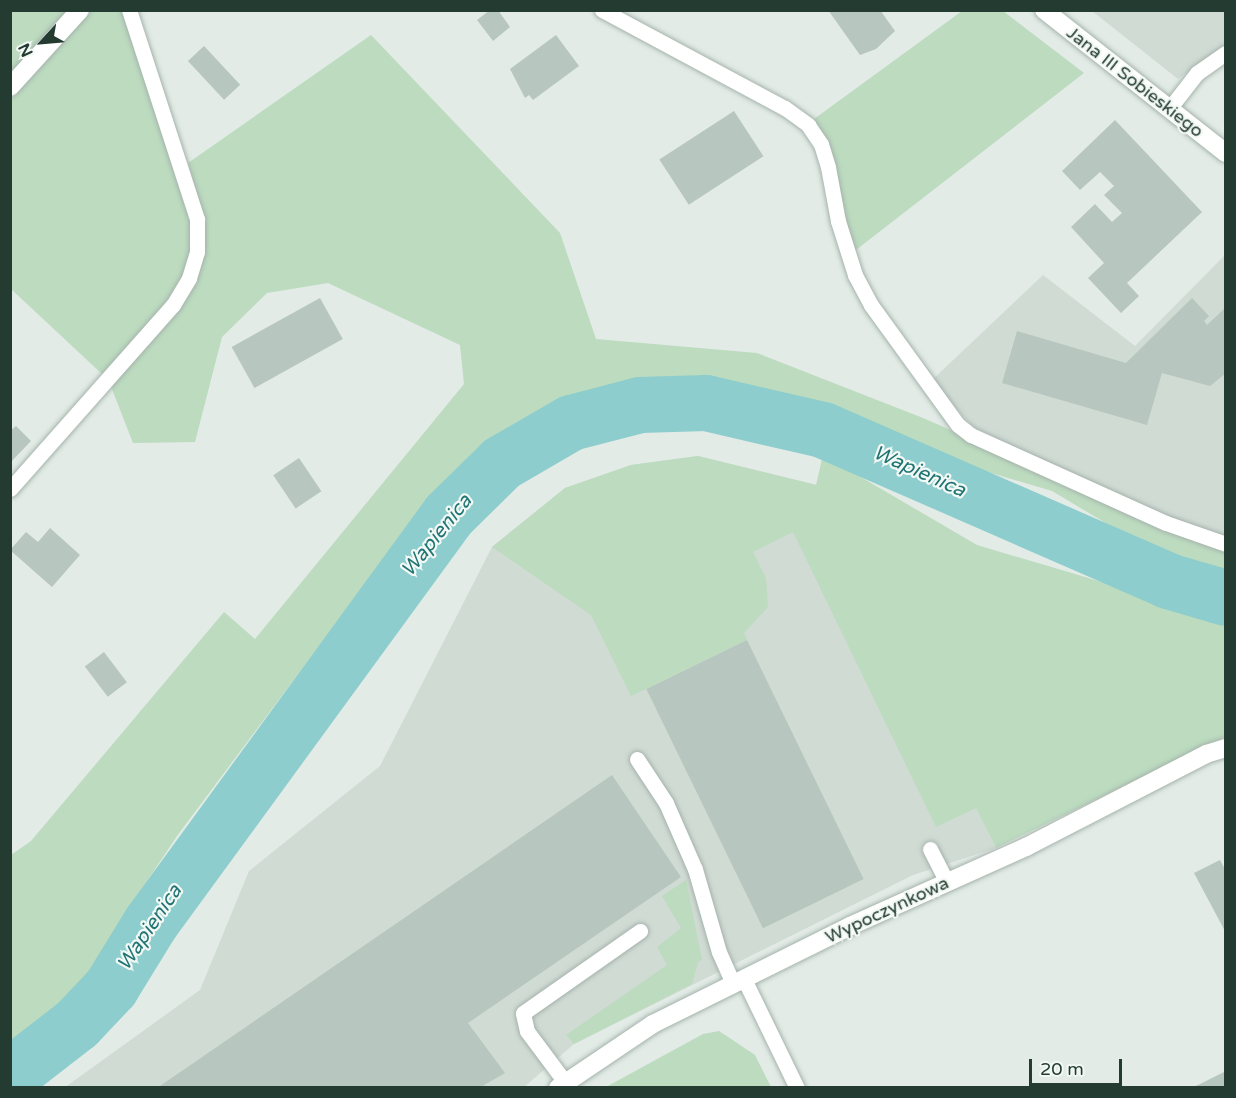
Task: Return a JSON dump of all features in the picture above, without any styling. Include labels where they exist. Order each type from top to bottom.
[{"type":"street","points":[[10,87],[80,10]]},
{"type":"street","name":"Jana III Sobieskiego","points":[[1044,10],[1226,153]]},
{"type":"street","name":"Wypoczynkowa","points":[[561,1085],[652,1024],[947,882],[1026,847],[1206,754],[1226,748]]},
{"type":"lane","points":[[10,489],[173,305],[189,278],[196,252],[197,219],[129,10]]},
{"type":"lane","points":[[602,10],[785,108],[808,125],[821,144],[828,166],[838,221],[855,276],[871,305],[958,425],[971,435],[1166,523],[1226,544]]},
{"type":"lane","points":[[1169,109],[1197,74],[1226,53]]},
{"type":"lane","points":[[637,759],[666,803],[695,869],[718,952],[739,981],[797,1088]]},
{"type":"lane","points":[[930,849],[947,882]]},
{"type":"lane","points":[[561,1085],[527,1031],[523,1013],[640,931]]},
{"type":"shaded area","points":[[1092,11],[1225,11],[1225,45],[1178,79]]},
{"type":"shaded area","points":[[1225,255],[1225,540],[1168,518],[976,430],[931,381],[1043,275],[1135,346]]},
{"type":"shaded area","points":[[698,456],[817,485],[996,848],[913,875],[574,1044],[524,1087],[64,1088],[200,990],[249,871],[380,766],[492,547],[565,488],[631,465]]},
{"type":"green space","points":[[11,11],[70,11],[11,77]]},
{"type":"green space","points":[[91,11],[122,11],[192,220],[191,252],[183,279],[169,300],[102,374],[11,289],[11,99]]},
{"type":"green space","points":[[962,11],[1003,11],[1084,73],[852,253],[810,122]]},
{"type":"green space","points":[[371,35],[560,233],[596,339],[757,353],[923,418],[1225,549],[1225,579],[1136,541],[1052,491],[934,456],[826,415],[651,382],[599,390],[491,442],[431,496],[177,836],[129,908],[83,1002],[11,1061],[11,855],[31,841],[224,612],[255,639],[464,384],[460,345],[328,283],[267,293],[222,337],[195,442],[133,443],[110,384],[179,309],[197,282],[204,252],[204,218],[188,163]]},
{"type":"green space","points":[[823,455],[977,545],[1183,606],[1225,614],[1225,737],[996,848],[976,808],[936,827],[793,532],[753,552],[766,578],[768,607],[744,633],[747,640],[631,696],[591,615],[492,547],[565,488],[631,465],[698,456],[816,485]]},
{"type":"green space","points":[[686,880],[702,960],[698,962],[692,984],[574,1044],[566,1035],[667,965],[657,947],[681,928],[662,896]]},
{"type":"green space","points":[[719,1031],[755,1055],[771,1087],[606,1087],[703,1034]]},
{"type":"building","points":[[490,10],[498,10],[510,27],[493,41],[477,20]]},
{"type":"building","points":[[828,10],[880,10],[895,31],[876,49],[860,55]]},
{"type":"building","points":[[556,35],[579,66],[533,100],[529,95],[525,98],[510,69]]},
{"type":"building","points":[[204,46],[240,85],[224,100],[188,61]]},
{"type":"building","points":[[734,111],[763,156],[689,205],[659,159]]},
{"type":"building","points":[[1115,120],[1202,212],[1127,283],[1139,296],[1121,313],[1088,278],[1104,263],[1071,227],[1095,204],[1112,222],[1122,213],[1104,195],[1114,186],[1100,172],[1080,190],[1062,171]]},
{"type":"building","points":[[320,298],[343,339],[254,388],[232,347]]},
{"type":"building","points":[[1192,298],[1209,316],[1204,321],[1207,325],[1226,307],[1226,373],[1210,386],[1162,373],[1147,425],[1002,383],[1017,331],[1126,363]]},
{"type":"building","points":[[16,426],[31,441],[10,463],[10,431]]},
{"type":"building","points":[[299,458],[321,491],[296,508],[273,475]]},
{"type":"building","points":[[50,528],[80,555],[52,587],[10,550],[26,532],[38,542]]},
{"type":"building","points":[[747,640],[864,879],[763,928],[646,689]]},
{"type":"building","points":[[104,652],[127,682],[108,697],[85,666]]},
{"type":"building","points":[[612,775],[681,877],[468,1023],[505,1073],[479,1088],[157,1088]]},
{"type":"building","points":[[1220,860],[1226,871],[1226,933],[1194,873]]},
{"type":"building","points":[[1226,1071],[1226,1088],[1189,1088],[1198,1085]]},
{"type":"waterway","name":"Wapienica","points":[[10,1076],[77,1024],[111,988],[151,923],[449,515],[502,463],[571,423],[640,405],[706,403],[823,430],[1168,581],[1226,598]]}]
